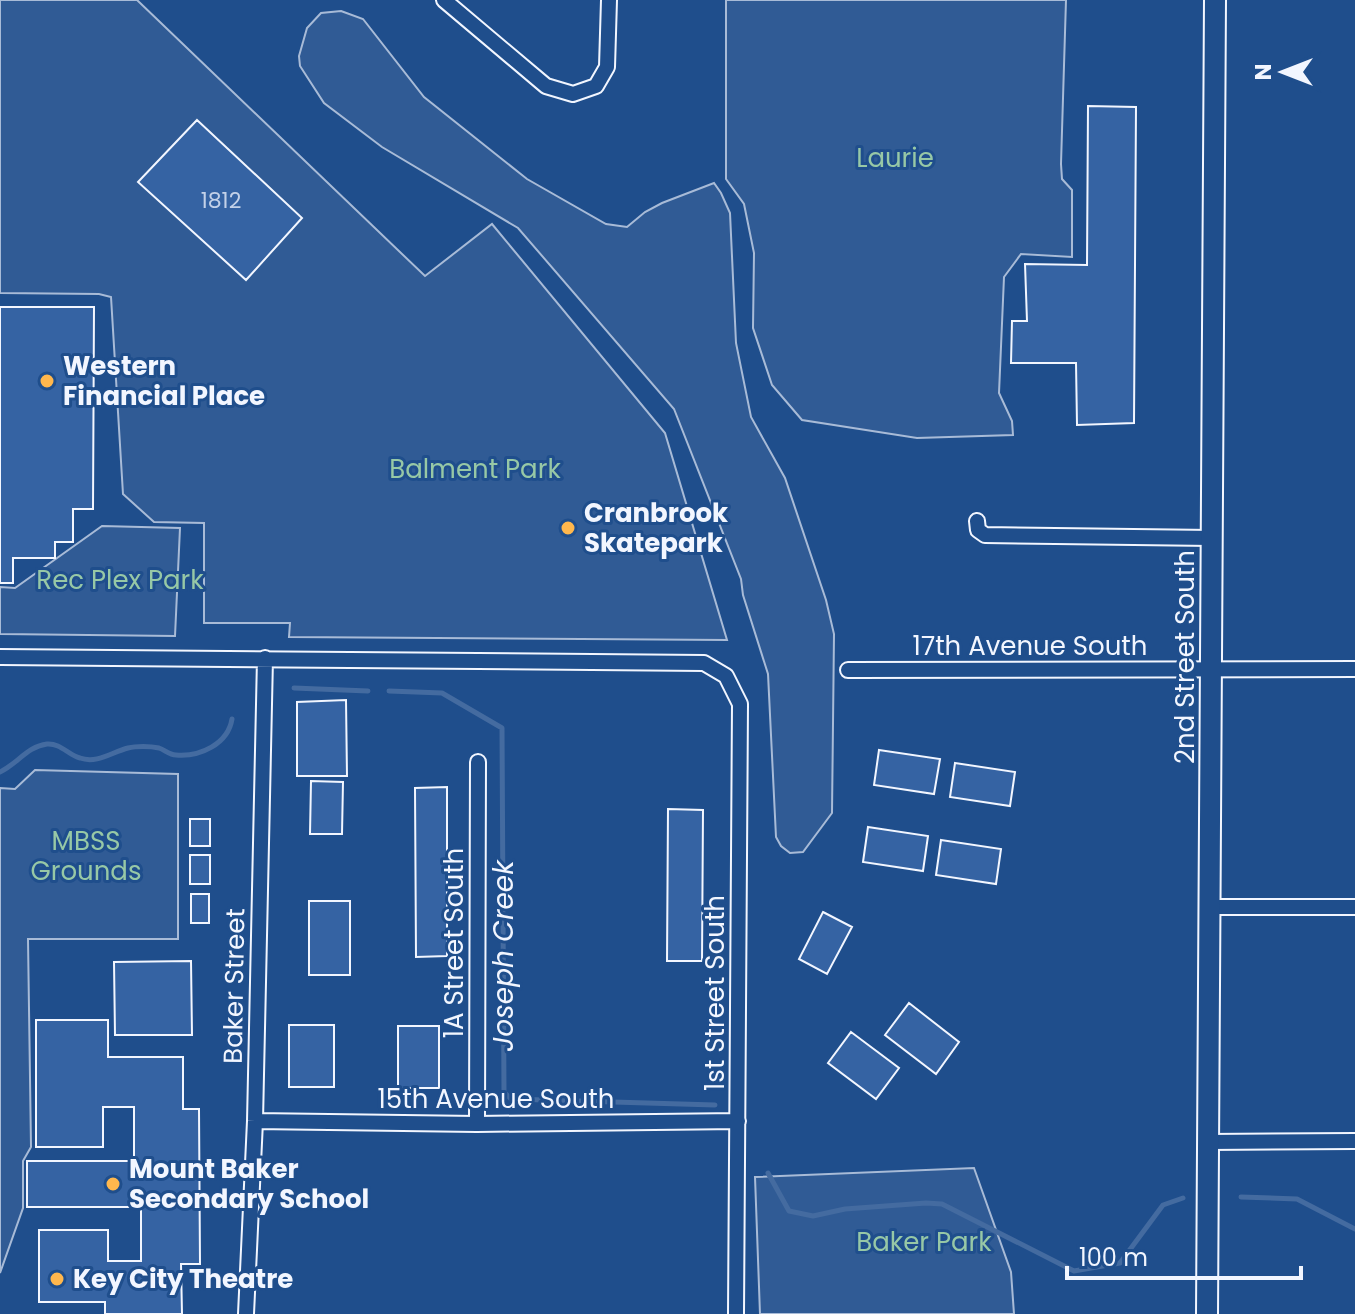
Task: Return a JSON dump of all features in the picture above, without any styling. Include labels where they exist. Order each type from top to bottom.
[{"type":"main road","name":"2nd Street South","points":[[1207,1314],[1215,0]]},
{"type":"street","points":[[444,0],[546,86],[573,94],[596,86],[607,67],[609,0]]},
{"type":"street","points":[[977,521],[978,530],[985,535],[1212,538]]},
{"type":"street","points":[[0,657],[265,658]]},
{"type":"street","name":"1st Street South","points":[[265,658],[704,663],[726,676],[740,704],[736,1314]]},
{"type":"street","name":"Baker Street","points":[[246,1314],[255,1121],[265,658]]},
{"type":"street","name":"17th Avenue South","points":[[848,670],[1355,669]]},
{"type":"street","name":"1A Street South","points":[[477,1124],[478,762]]},
{"type":"street","points":[[1209,907],[1355,907]]},
{"type":"street","name":"15th Avenue South","points":[[255,1121],[477,1124],[738,1121]]},
{"type":"street","points":[[1208,1142],[1355,1141]]},
{"type":"shaded area","points":[[0,0],[137,0],[425,276],[492,224],[665,433],[727,640],[289,637],[290,623],[204,623],[204,523],[154,522],[123,494],[111,297],[99,294],[0,293]]},
{"type":"shaded area","name":"Laurie","points":[[726,0],[1066,0],[1061,164],[1062,179],[1072,190],[1072,257],[1021,254],[1004,277],[999,393],[1012,421],[1013,435],[917,438],[802,420],[772,385],[753,328],[754,253],[744,204],[726,179]]},
{"type":"shaded area","points":[[341,11],[363,19],[424,97],[527,179],[606,224],[627,227],[662,203],[714,183],[721,193],[730,213],[736,343],[751,417],[785,478],[826,600],[834,634],[832,813],[803,852],[790,853],[776,837],[768,674],[743,595],[741,579],[674,409],[518,228],[382,147],[324,103],[300,66],[299,56],[307,28],[321,13]]},
{"type":"shaded area","name":"Rec Plex Park","points":[[102,526],[180,528],[175,636],[0,634],[0,587],[15,588]]},
{"type":"shaded area","name":"MBSS Grounds","points":[[35,770],[178,774],[178,939],[28,939],[31,1147],[23,1161],[23,1208],[0,1273],[0,788],[15,789]]},
{"type":"shaded area","name":"Baker Park","points":[[974,1168],[1011,1272],[1014,1314],[760,1314],[755,1177]]},
{"type":"building","points":[[1088,106],[1136,107],[1134,423],[1077,425],[1076,363],[1011,363],[1012,321],[1027,321],[1025,264],[1087,265]]},
{"type":"building","points":[[197,120],[302,218],[246,280],[138,182]]},
{"type":"building","name":"Western Financial Place","points":[[0,307],[94,307],[93,509],[73,509],[73,542],[55,542],[55,558],[13,558],[13,583],[0,583]]},
{"type":"building","points":[[346,700],[347,776],[297,776],[297,702]]},
{"type":"building","points":[[879,750],[940,759],[934,794],[874,785]]},
{"type":"building","points":[[955,763],[1015,772],[1010,806],[950,797]]},
{"type":"building","points":[[311,781],[343,782],[342,834],[310,834]]},
{"type":"building","points":[[447,787],[447,956],[416,957],[415,788]]},
{"type":"building","points":[[668,809],[703,810],[702,961],[667,961]]},
{"type":"building","points":[[190,819],[210,819],[210,846],[190,846]]},
{"type":"building","points":[[868,827],[928,836],[923,871],[863,862]]},
{"type":"building","points":[[941,840],[1001,849],[996,884],[936,875]]},
{"type":"building","points":[[190,855],[210,855],[210,884],[190,884]]},
{"type":"building","points":[[191,894],[209,894],[209,923],[191,923]]},
{"type":"building","points":[[309,901],[350,901],[350,975],[309,975]]},
{"type":"building","points":[[823,912],[852,927],[827,974],[799,959]]},
{"type":"building","points":[[191,961],[192,1035],[115,1035],[114,962]]},
{"type":"building","points":[[909,1003],[959,1042],[936,1074],[885,1035]]},
{"type":"building","name":"Mount Baker Secondary School","points":[[36,1020],[108,1020],[108,1057],[183,1057],[183,1109],[199,1109],[200,1264],[181,1264],[182,1314],[105,1314],[105,1302],[39,1302],[39,1230],[108,1230],[108,1261],[141,1261],[141,1207],[27,1207],[27,1161],[134,1161],[134,1107],[103,1107],[103,1147],[36,1147]]},
{"type":"building","points":[[289,1025],[334,1025],[334,1087],[289,1087]]},
{"type":"building","points":[[398,1026],[439,1026],[439,1088],[398,1088]]},
{"type":"building","points":[[851,1032],[899,1068],[876,1099],[828,1063]]},
{"type":"waterway","name":"Joseph Creek","points":[[294,688],[368,691]]},
{"type":"waterway","name":"Joseph Creek","points":[[389,691],[442,693],[502,728],[504,1092],[511,1099],[715,1105]]},
{"type":"waterway","name":"Joseph Creek","points":[[0,772],[34,748],[47,744],[86,759],[98,759],[139,747],[159,748],[174,755],[194,754],[219,742],[232,719]]},
{"type":"waterway","name":"Joseph Creek","points":[[768,1173],[789,1211],[813,1216],[845,1209],[942,1204],[1074,1271],[1120,1263],[1163,1205],[1183,1198]]},
{"type":"waterway","name":"Joseph Creek","points":[[1241,1197],[1297,1199],[1355,1229]]},
{"type":"place","name":"Western Financial Place","points":[[47,381]]},
{"type":"place","name":"Cranbrook Skatepark","points":[[568,528]]},
{"type":"place","name":"Mount Baker Secondary School","points":[[113,1184]]},
{"type":"place","name":"Key City Theatre","points":[[57,1279]]},
{"type":"park label","name":"Balment Park","points":[[475,469]]}]
